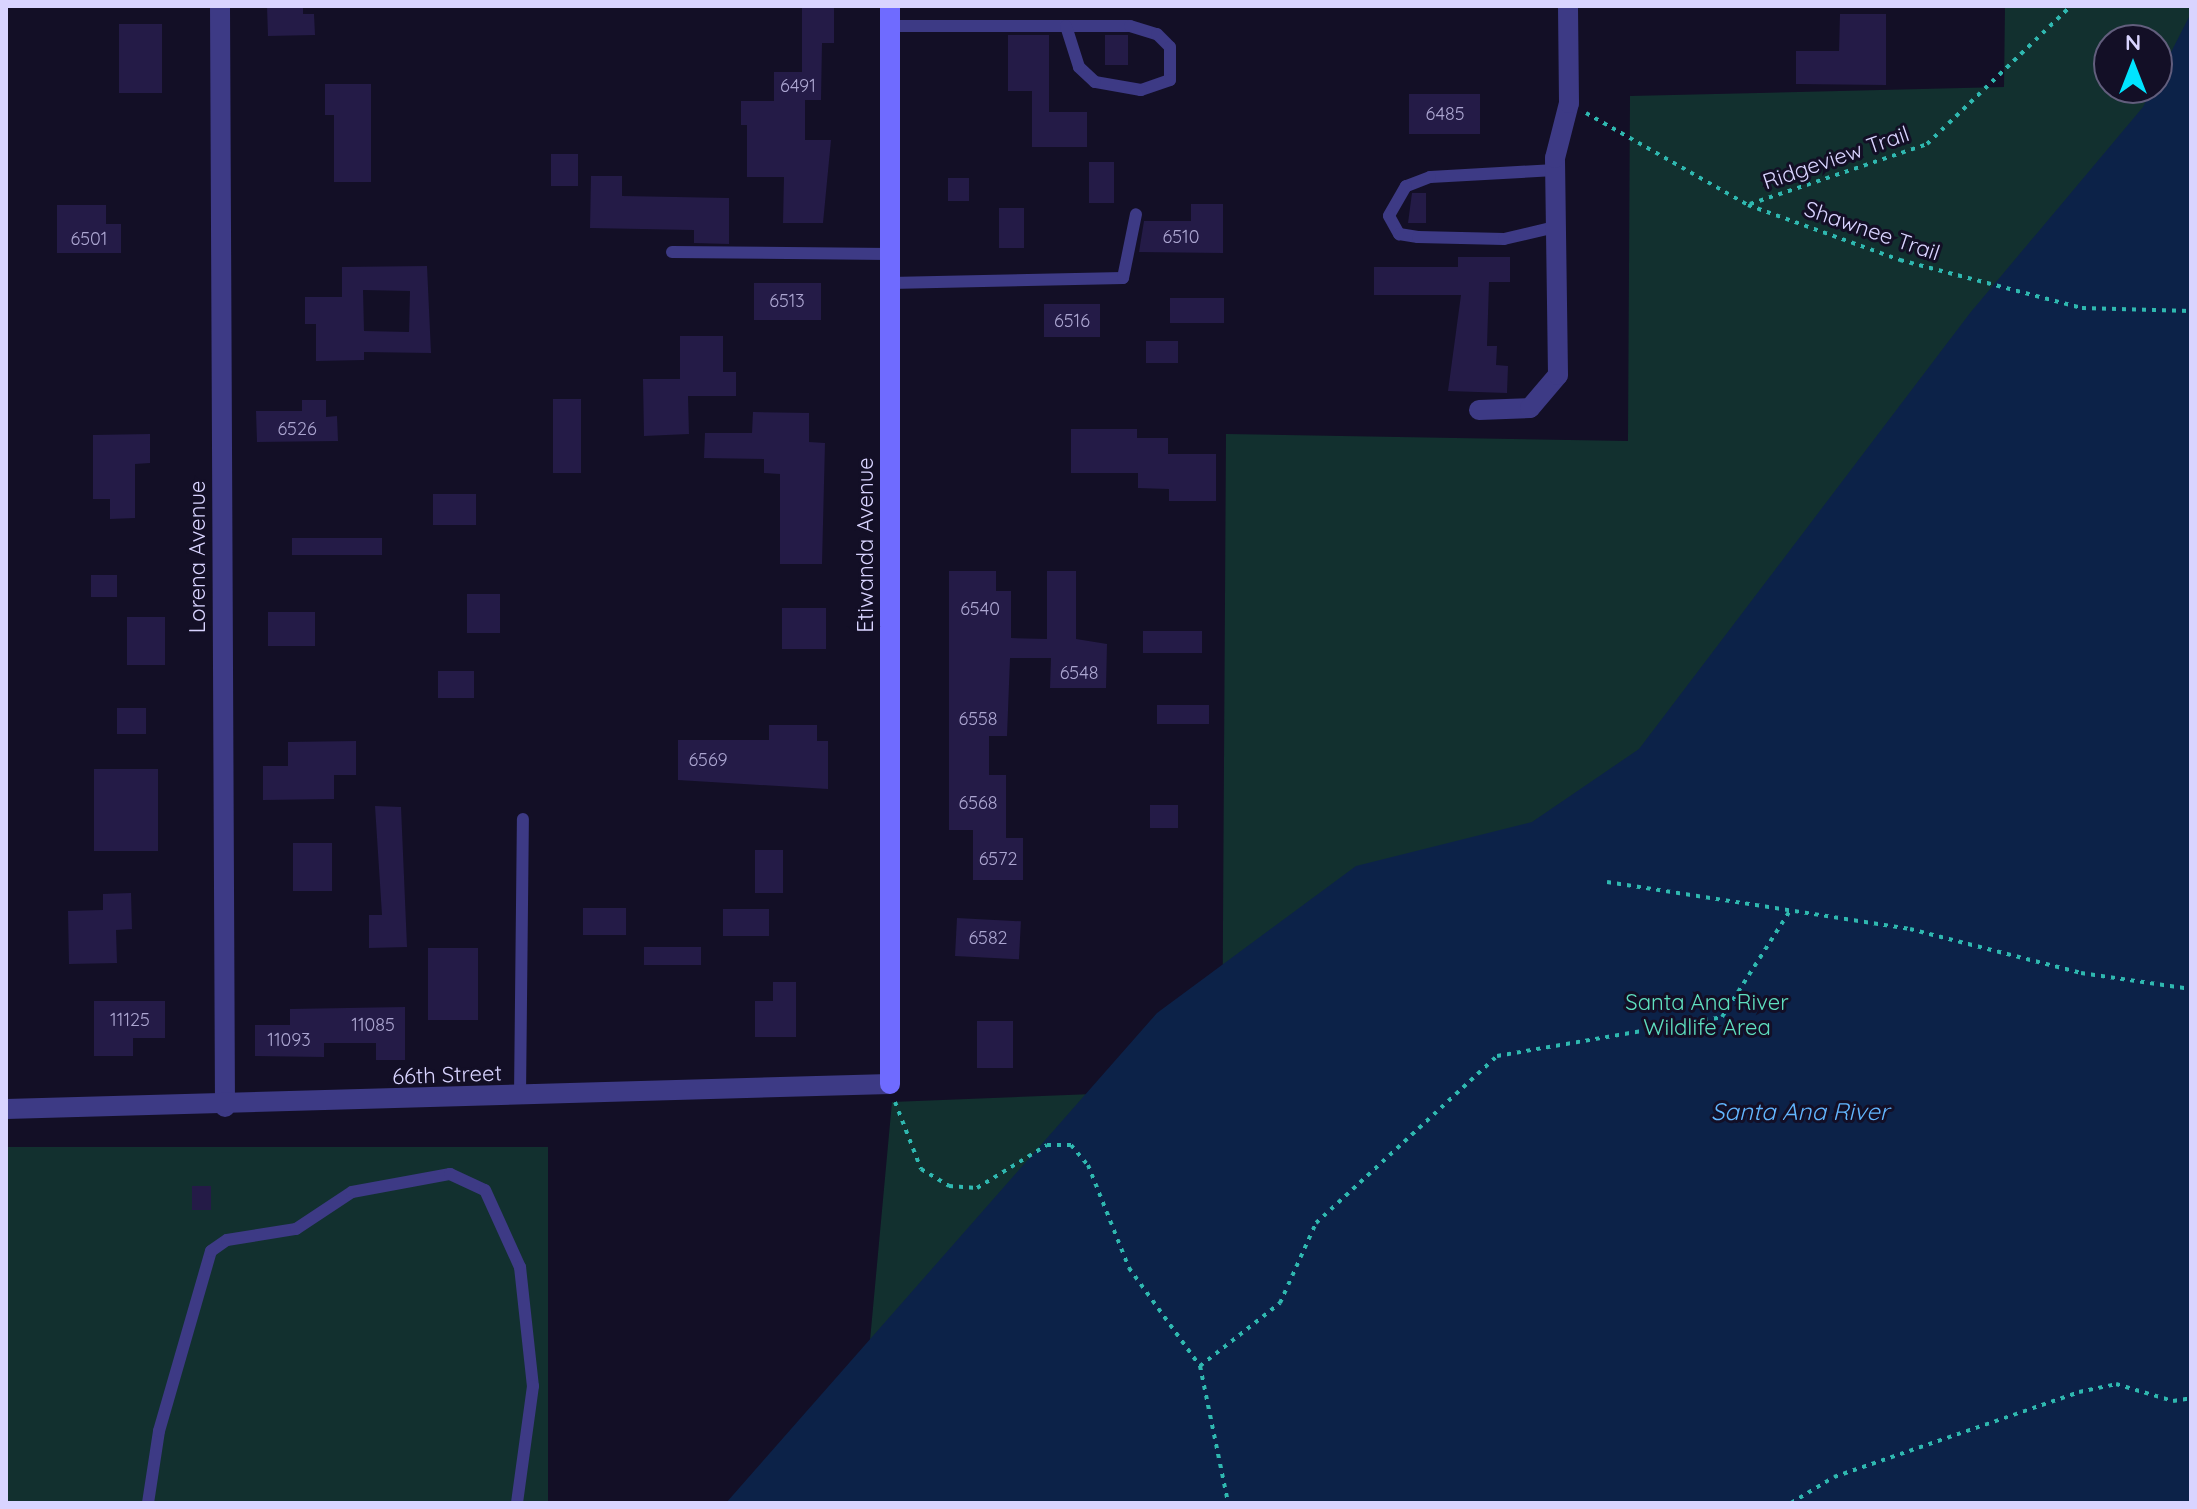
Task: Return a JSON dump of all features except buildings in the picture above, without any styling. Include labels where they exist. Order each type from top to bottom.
[{"type":"street","name":"Lorena Avenue","points":[[220,6],[225,1107]]},
{"type":"street","points":[[1479,410],[1530,408],[1558,375],[1555,170],[1569,103],[1568,6]]},
{"type":"street","name":"Etiwanda Avenue","points":[[890,16],[890,1084]]},
{"type":"street","name":"66th Street","points":[[6,1109],[225,1107],[890,1084]]},
{"type":"lane","points":[[890,16],[1066,26],[1157,34],[1175,67],[1170,80],[1141,90],[1095,82],[1079,67],[1066,26]]},
{"type":"lane","points":[[1555,170],[1430,177],[1406,186],[1389,216],[1392,229],[1418,237],[1504,239],[1555,227]]},
{"type":"lane","points":[[890,283],[1123,278],[1136,214]]},
{"type":"lane","points":[[672,252],[890,254]]},
{"type":"lane","points":[[520,1096],[523,819]]},
{"type":"lane","points":[[148,1503],[159,1431],[211,1251],[227,1240],[296,1229],[352,1192],[450,1174],[485,1190],[520,1267],[533,1386],[517,1503]]},
{"type":"path","name":"Ridgeview Trail","points":[[1748,205],[1927,144],[2071,6]]},
{"type":"path","name":"Shawnee Trail","points":[[1569,103],[1748,205],[1900,260],[2082,308],[2191,311]]},
{"type":"path","points":[[1607,882],[1910,929],[2081,973],[2191,989]]},
{"type":"path","points":[[1200,1366],[1280,1303],[1316,1223],[1497,1056],[1722,1017],[1791,909]]},
{"type":"path","points":[[890,1084],[921,1169],[949,1186],[977,1188],[1047,1145],[1071,1145],[1088,1165],[1129,1268],[1200,1366],[1228,1503]]},
{"type":"path","points":[[1791,1503],[1834,1477],[2079,1392],[2116,1384],[2173,1401],[2191,1398]]},
{"type":"green space","name":"Santa Ana River","points":[[2005,6],[2191,6],[2191,1503],[855,1503],[892,1102],[1222,1089],[1226,434],[1628,441],[1630,96],[2004,87]]},
{"type":"green space","points":[[6,1147],[548,1147],[548,1503],[6,1503]]},
{"type":"water","name":"Santa Ana River","points":[[2191,13],[2191,1503],[726,1503],[1157,1013],[1356,866],[1532,822],[1639,749],[1970,313],[2145,104],[2173,104],[2173,48]]},
{"type":"park label","name":"Santa Ana River Wildlife Area","points":[[1707,1014]]}]
